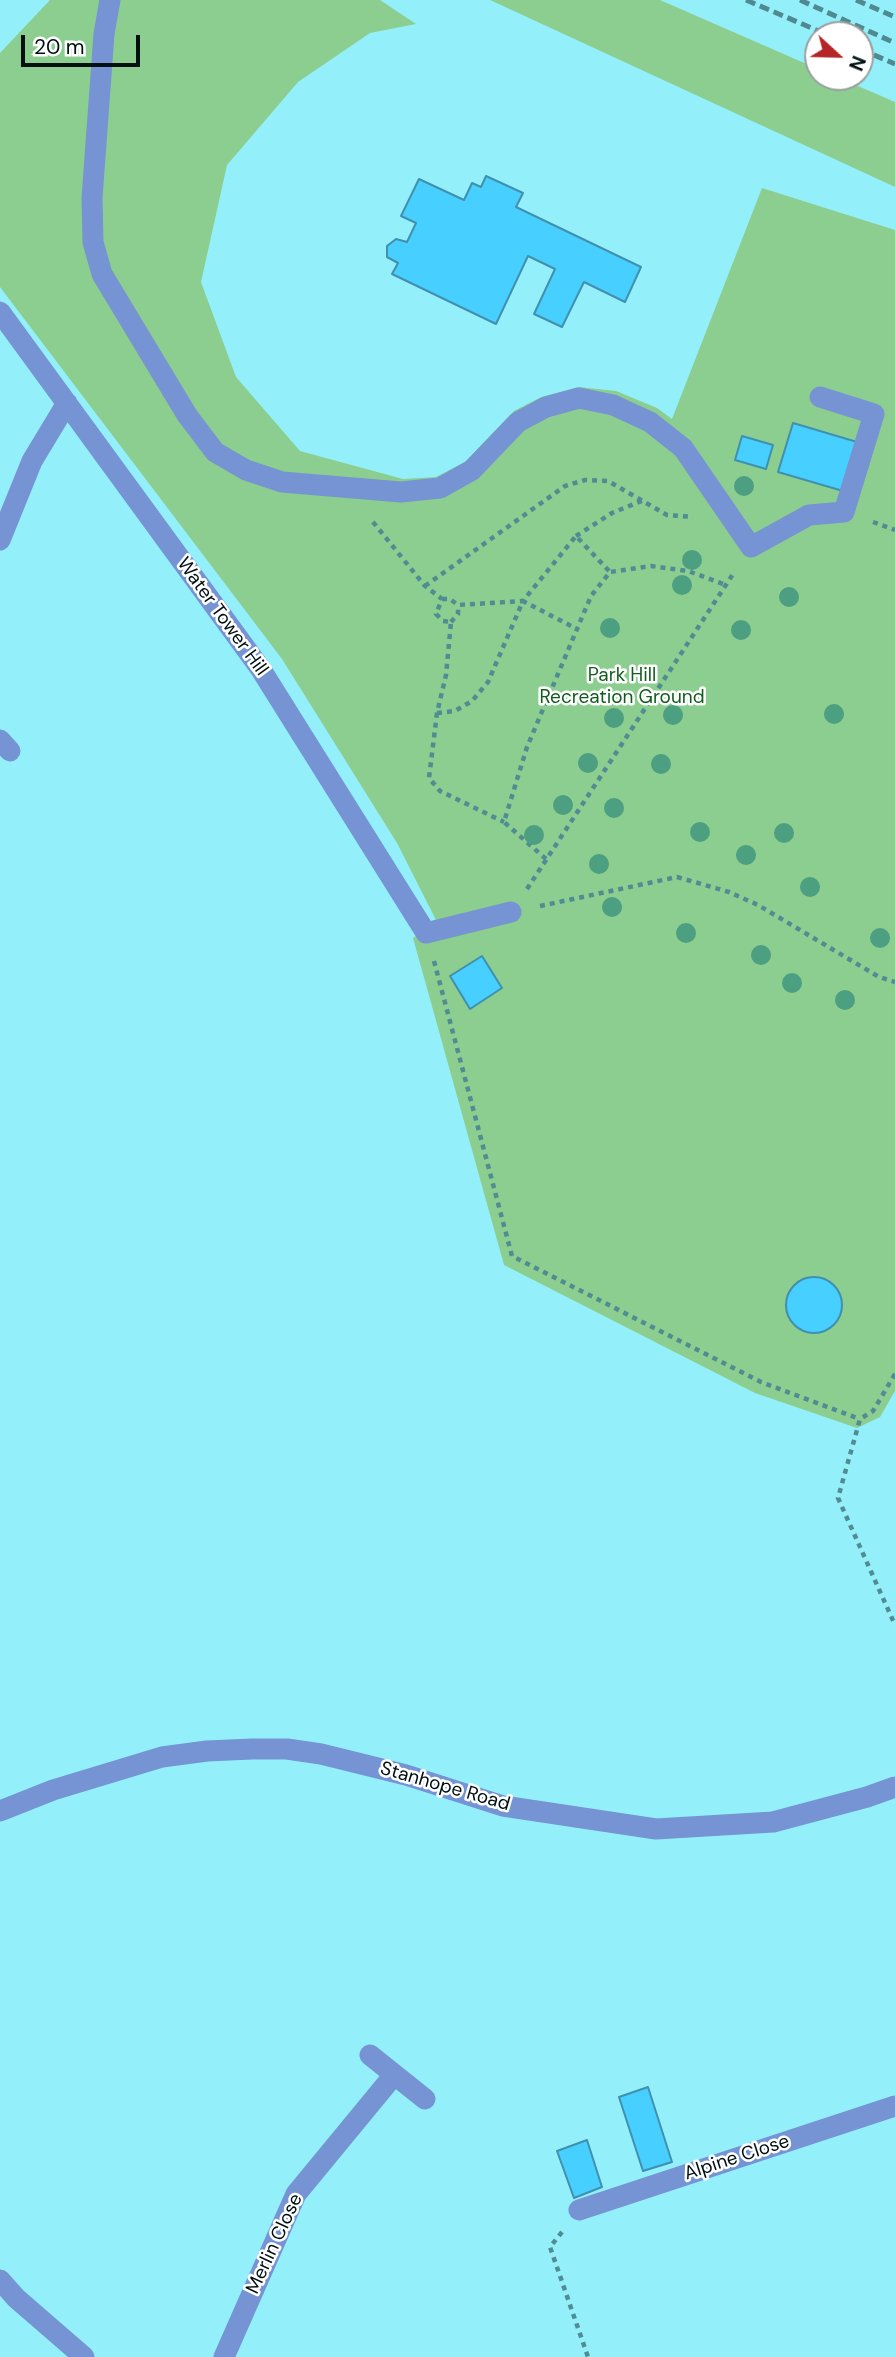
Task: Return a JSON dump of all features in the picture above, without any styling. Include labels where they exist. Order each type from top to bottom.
[{"type":"street","points":[[110,0],[104,34],[92,198],[93,242],[103,274],[187,415],[215,452],[246,470],[282,482],[345,488],[401,492],[440,488],[472,470],[518,422],[546,407],[579,398],[613,405],[650,422],[683,448],[751,547],[809,515],[844,512],[874,414],[820,397]]},
{"type":"street","name":"Water Tower Hill","points":[[3,323],[67,403],[260,668],[426,933]]},
{"type":"street","points":[[0,540],[32,461],[67,403]]},
{"type":"street","points":[[426,933],[512,912]]},
{"type":"street","name":"Stanhope Road","points":[[0,1811],[53,1790],[162,1757],[252,1749],[287,1749],[321,1754],[406,1774],[503,1805],[656,1829],[773,1822],[895,1787]]},
{"type":"street","points":[[370,2055],[425,2099]]},
{"type":"street","name":"Merlin Close","points":[[224,2357],[296,2194],[394,2075]]},
{"type":"street","name":"Alpine Close","points":[[579,2210],[895,2106]]},
{"type":"street","points":[[0,2280],[16,2298],[84,2357]]},
{"type":"path","points":[[425,586],[565,486],[585,480],[608,481],[667,515]]},
{"type":"path","points":[[345,488],[425,586],[442,599],[450,599],[458,605],[523,601],[577,629]]},
{"type":"path","points":[[437,713],[455,711],[472,701],[488,682],[523,601],[576,536],[612,513],[645,500]]},
{"type":"path","points":[[576,536],[610,572]]},
{"type":"path","points":[[512,912],[751,547]]},
{"type":"path","points":[[504,822],[527,747],[577,629],[591,596],[610,572],[651,566],[688,571],[726,585]]},
{"type":"path","points":[[442,599],[436,614],[443,621],[451,622]]},
{"type":"path","points":[[458,605],[458,614],[451,622],[446,675],[437,713],[429,778],[440,791],[504,822],[546,859]]},
{"type":"path","points":[[512,912],[677,877],[729,892],[758,905],[879,977],[895,982]]},
{"type":"path","points":[[426,933],[512,1255],[761,1382],[860,1419]]},
{"type":"path","points":[[895,1374],[873,1410],[860,1419],[838,1498],[895,1625]]},
{"type":"path","points":[[579,2210],[550,2248],[588,2357]]},
{"type":"green space","name":"Park Hill Recreation Ground","points":[[50,0],[380,0],[416,24],[370,33],[298,82],[227,165],[201,282],[236,377],[300,451],[403,479],[436,477],[465,462],[514,411],[541,397],[579,387],[616,391],[657,408],[672,419],[762,188],[895,230],[895,1391],[880,1417],[857,1428],[755,1393],[504,1265],[413,938],[437,922],[397,843],[282,659],[0,287],[0,53]]},
{"type":"green space","points":[[490,0],[660,0],[804,63],[804,91],[869,91],[895,102],[895,187]]},
{"type":"building","points":[[486,176],[523,193],[516,207],[641,267],[625,302],[584,282],[562,327],[534,314],[555,269],[528,256],[496,324],[392,274],[398,263],[387,257],[387,246],[396,239],[407,242],[416,223],[401,216],[419,179],[464,200],[472,183],[481,187]]},
{"type":"building","points":[[793,423],[857,442],[843,491],[778,472]]},
{"type":"building","points":[[742,436],[773,445],[766,469],[735,460]]},
{"type":"building","points":[[482,956],[502,988],[470,1009],[450,976]]},
{"type":"building","points":[[814,1277],[825,1279],[834,1285],[840,1294],[840,1316],[834,1325],[825,1331],[814,1333],[803,1331],[794,1325],[788,1316],[786,1305],[788,1294],[794,1285],[803,1279]]},
{"type":"building","points":[[648,2087],[672,2162],[643,2171],[619,2097]]},
{"type":"building","points":[[587,2140],[602,2187],[574,2198],[557,2151]]},
{"type":"railway","points":[[746,0],[804,25]]},
{"type":"railway","points":[[800,0],[895,43]]},
{"type":"railway","points":[[856,0],[895,17]]},
{"type":"railway","points":[[874,55],[895,64]]}]
